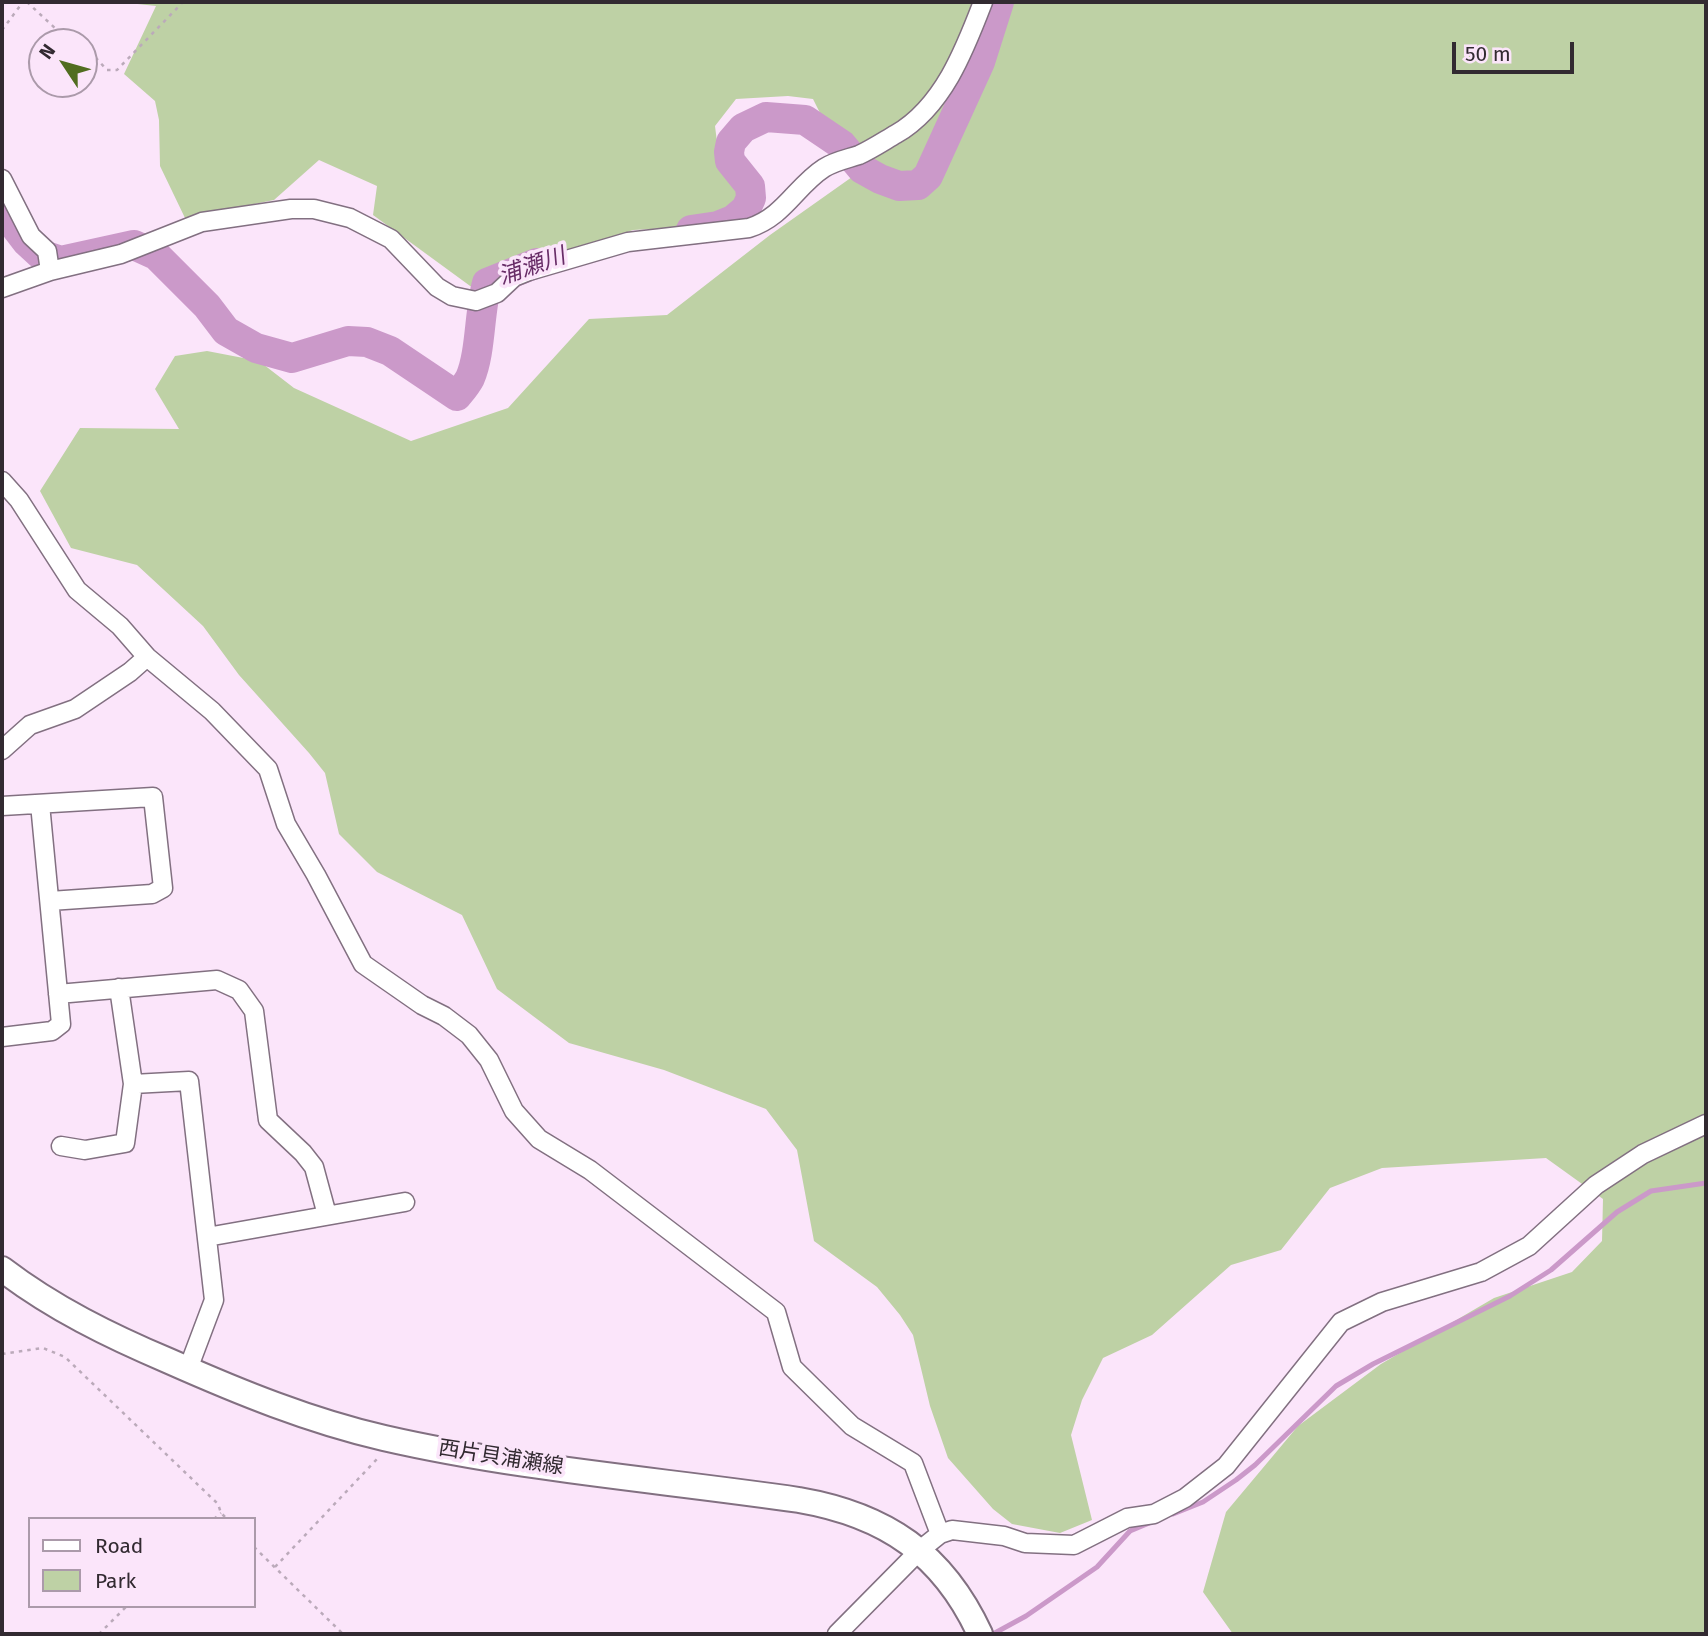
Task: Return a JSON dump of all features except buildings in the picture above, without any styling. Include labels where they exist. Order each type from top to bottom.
[{"type":"main road","name":"西片貝浦瀬線","points":[[2,1269],[62,1309],[121,1340],[250,1396],[383,1438],[471,1455],[825,1504],[871,1521],[920,1549],[960,1594],[978,1629]]},
{"type":"street","points":[[2,288],[50,271],[121,254],[202,222],[291,209],[314,209],[350,218],[391,239],[438,287],[452,296],[476,301],[497,293],[514,277],[628,242],[750,228],[766,223],[821,170],[870,149],[900,132],[919,116],[942,89],[959,61],[983,2]]},
{"type":"street","points":[[2,179],[31,236],[47,251],[50,271]]},
{"type":"street","points":[[2,481],[19,500],[77,590],[120,626],[147,657],[212,711],[268,769],[286,824],[363,964],[469,1035],[489,1060],[514,1111],[539,1139],[590,1170],[776,1312],[792,1367],[852,1426],[913,1463],[940,1534]]},
{"type":"street","points":[[2,750],[30,726],[75,709],[130,672],[147,657]]},
{"type":"street","points":[[2,806],[153,797],[163,888],[152,894],[50,901]]},
{"type":"street","points":[[2,1037],[52,1031],[61,1024],[40,804]]},
{"type":"street","points":[[58,994],[216,980],[239,990],[254,1011],[268,1120],[314,1167],[327,1215]]},
{"type":"street","points":[[61,1146],[85,1150],[125,1143],[133,1084],[119,988]]},
{"type":"street","points":[[133,1084],[189,1081],[214,1300],[188,1369]]},
{"type":"street","points":[[837,1634],[920,1549],[940,1534],[952,1530],[1004,1536],[1025,1543],[1074,1545],[1127,1518],[1154,1514],[1185,1498],[1226,1466],[1341,1322],[1382,1302],[1481,1272],[1529,1246],[1608,1177],[1643,1154],[1706,1124]]},
{"type":"street","points":[[207,1237],[405,1202]]},
{"type":"path","points":[[2,30],[25,2],[55,28]]},
{"type":"path","points":[[98,60],[107,69],[117,70],[183,2]]},
{"type":"path","points":[[2,1354],[43,1348],[65,1357],[218,1504],[225,1517]]},
{"type":"path","points":[[275,1567],[378,1459],[383,1438]]},
{"type":"path","points":[[216,1517],[221,1513]]},
{"type":"path","points":[[256,1548],[343,1634]]},
{"type":"path","points":[[99,1634],[125,1608]]},
{"type":"green space","points":[[119,2],[1706,2],[1706,1634],[1233,1634],[1203,1592],[1226,1512],[1298,1426],[1381,1364],[1494,1298],[1572,1272],[1602,1241],[1603,1199],[1546,1158],[1382,1168],[1330,1188],[1281,1250],[1231,1265],[1152,1335],[1103,1358],[1082,1400],[1071,1435],[1092,1520],[1060,1533],[1012,1524],[993,1509],[948,1458],[930,1406],[913,1335],[900,1315],[877,1287],[814,1241],[797,1150],[766,1109],[664,1070],[569,1043],[497,989],[462,915],[377,872],[339,834],[325,773],[239,675],[203,626],[137,565],[71,548],[40,491],[80,428],[179,429],[155,389],[175,356],[207,351],[259,361],[294,388],[411,441],[508,408],[589,319],[667,315],[770,235],[852,177],[813,99],[788,96],[736,99],[715,126],[718,150],[737,176],[743,207],[704,226],[633,230],[545,262],[477,291],[373,215],[377,186],[319,160],[274,200],[185,218],[160,166],[159,120],[155,101],[124,74],[156,6]]},
{"type":"waterway","name":"浦瀬川","points":[[691,230],[718,226],[733,220],[746,209],[751,198],[750,186],[730,161],[731,142],[743,128],[766,117],[805,120],[842,145],[862,169],[899,186],[918,185],[928,176],[980,62],[999,2]]},
{"type":"waterway","name":"浦瀬川","points":[[2,194],[17,229],[40,254],[61,261],[134,245],[156,255],[207,306],[226,331],[256,348],[292,358],[348,341],[367,342],[390,351],[457,396],[474,368],[487,283],[537,263]]},
{"type":"waterway","points":[[1173,1514],[1203,1502],[1236,1480],[1336,1386],[1373,1364],[1510,1296],[1551,1270],[1617,1212],[1651,1191],[1706,1183]]},
{"type":"waterway","points":[[993,1634],[1026,1616],[1097,1567],[1130,1531],[1154,1521]]}]
